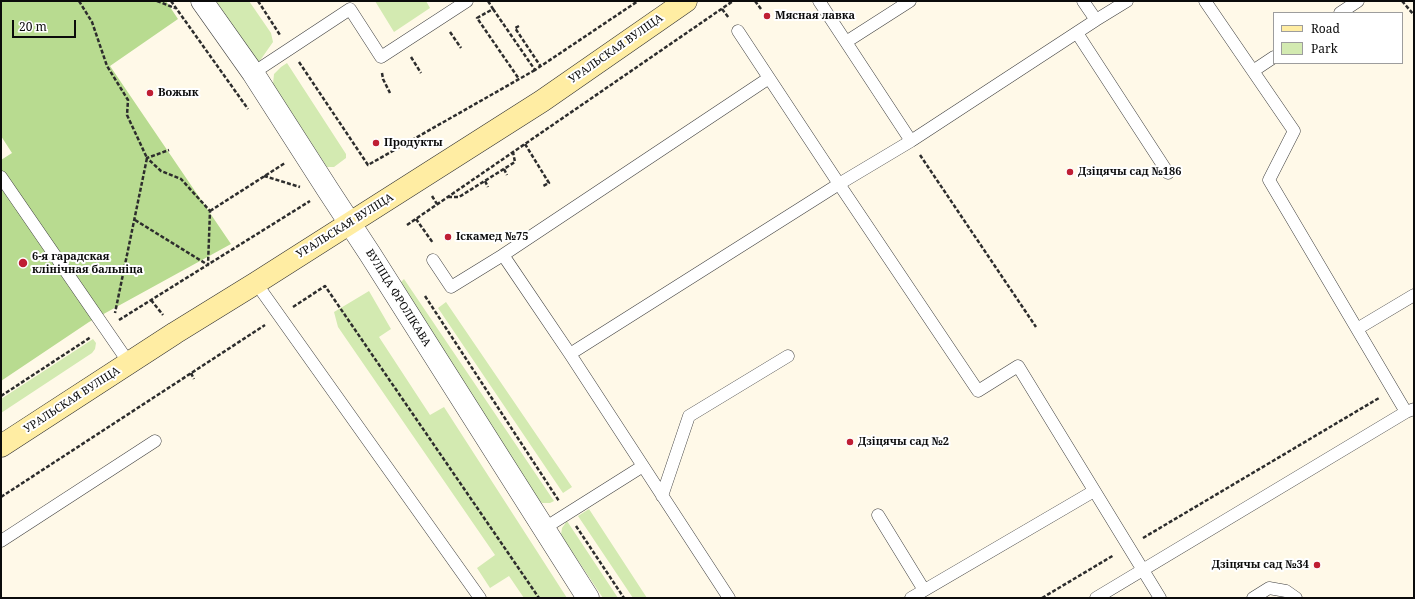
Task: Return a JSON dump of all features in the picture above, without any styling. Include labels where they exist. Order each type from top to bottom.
[{"type":"street","name":"ВУЛІЦА ФРОЛІКАВА","points":[[202,1],[253,73],[350,223],[588,598]]},
{"type":"street","name":"УРАЛЬСКАЯ ВУЛІЦА","points":[[1,446],[175,333],[542,101],[686,1]]},
{"type":"lane","points":[[253,73],[350,9],[381,57],[467,1]]},
{"type":"lane","points":[[820,1],[911,141]]},
{"type":"lane","points":[[846,42],[910,1]]},
{"type":"lane","points":[[1083,1],[1096,20]]},
{"type":"lane","points":[[570,354],[838,184],[911,141],[1126,1]]},
{"type":"lane","points":[[1096,598],[1410,410],[1393,389],[1269,180],[1294,131],[1205,1]]},
{"type":"lane","points":[[1342,12],[1358,1]]},
{"type":"lane","points":[[738,32],[838,184],[978,391],[1018,366],[1160,598]]},
{"type":"lane","points":[[1076,33],[1168,173]]},
{"type":"lane","points":[[1253,71],[1273,58]]},
{"type":"lane","points":[[433,260],[451,288],[769,78]]},
{"type":"lane","points":[[1,177],[109,326],[129,363]]},
{"type":"lane","points":[[503,255],[570,354],[729,598]]},
{"type":"lane","points":[[256,283],[480,598]]},
{"type":"lane","points":[[1357,329],[1414,295]]},
{"type":"lane","points":[[662,496],[689,416],[788,356]]},
{"type":"lane","points":[[1,541],[155,441]]},
{"type":"lane","points":[[543,529],[643,466]]},
{"type":"lane","points":[[911,598],[1094,491]]},
{"type":"lane","points":[[878,515],[924,590]]},
{"type":"lane","points":[[1253,598],[1269,588],[1286,591],[1296,598]]},
{"type":"path","points":[[79,1],[92,22],[107,66],[128,100],[127,115],[147,158],[161,171],[181,179],[210,211],[208,265]]},
{"type":"path","points":[[157,1],[176,8]]},
{"type":"path","points":[[171,1],[251,113]]},
{"type":"path","points":[[258,1],[368,165],[541,67],[638,1]]},
{"type":"path","points":[[488,1],[535,70]]},
{"type":"path","points":[[407,225],[733,1]]},
{"type":"path","points":[[755,1],[760,9]]},
{"type":"path","points":[[1402,1],[1414,16]]},
{"type":"path","points":[[493,9],[477,18],[519,79]]},
{"type":"path","points":[[519,26],[515,28],[541,67]]},
{"type":"path","points":[[383,79],[390,92]]},
{"type":"path","points":[[911,141],[1036,327]]},
{"type":"path","points":[[392,144],[395,149]]},
{"type":"path","points":[[525,144],[549,183],[543,186]]},
{"type":"path","points":[[147,158],[169,150]]},
{"type":"path","points":[[447,197],[458,197],[514,162],[513,152]]},
{"type":"path","points":[[109,326],[135,220],[147,158]]},
{"type":"path","points":[[210,211],[287,162],[290,167]]},
{"type":"path","points":[[504,168],[507,175]]},
{"type":"path","points":[[264,176],[306,188]]},
{"type":"path","points":[[484,181],[488,187]]},
{"type":"path","points":[[1,396],[109,326],[313,199]]},
{"type":"path","points":[[416,219],[434,246]]},
{"type":"path","points":[[135,220],[208,265]]},
{"type":"path","points":[[1,497],[325,286],[539,598]]},
{"type":"path","points":[[423,294],[624,598]]},
{"type":"path","points":[[191,373],[194,379]]},
{"type":"path","points":[[1042,598],[1393,389]]},
{"type":"green space","points":[[1,1],[166,1],[178,19],[110,66],[231,244],[89,322],[1,381],[1,160],[12,153],[1,136]]},
{"type":"green space","points":[[215,1],[249,1],[271,33],[273,42],[259,62],[242,44]]},
{"type":"green space","points":[[375,1],[426,1],[430,8],[394,32]]},
{"type":"green space","points":[[287,63],[346,154],[346,158],[334,167],[327,167],[273,84],[274,74]]},
{"type":"green space","points":[[404,279],[554,501],[550,503],[542,503],[535,496],[401,282]]},
{"type":"green space","points":[[369,291],[391,329],[379,337],[430,415],[444,407],[567,598],[524,598],[509,576],[490,588],[477,568],[495,555],[338,327],[334,312]]},
{"type":"green space","points":[[446,302],[572,487],[563,493],[438,308]]},
{"type":"green space","points":[[93,339],[96,343],[95,349],[92,353],[1,413],[1,399]]},
{"type":"green space","points":[[589,509],[647,598],[633,598],[578,516]]},
{"type":"green space","points":[[567,521],[618,598],[603,598],[561,535],[562,528]]},
{"type":"place","name":"Мясная лавка","points":[[767,16]]},
{"type":"place","name":"Вожык","points":[[150,93]]},
{"type":"place","name":"Продукты","points":[[376,143]]},
{"type":"place","name":"Дзіцячы сад №186","points":[[1070,172]]},
{"type":"place","name":"Іскамед №75","points":[[448,237]]},
{"type":"place","name":"6-я гарадская клінічная бальніца","points":[[23,263]]},
{"type":"place","name":"Дзіцячы сад №2","points":[[850,442]]},
{"type":"place","name":"Дзіцячы сад №34","points":[[1317,565]]}]
